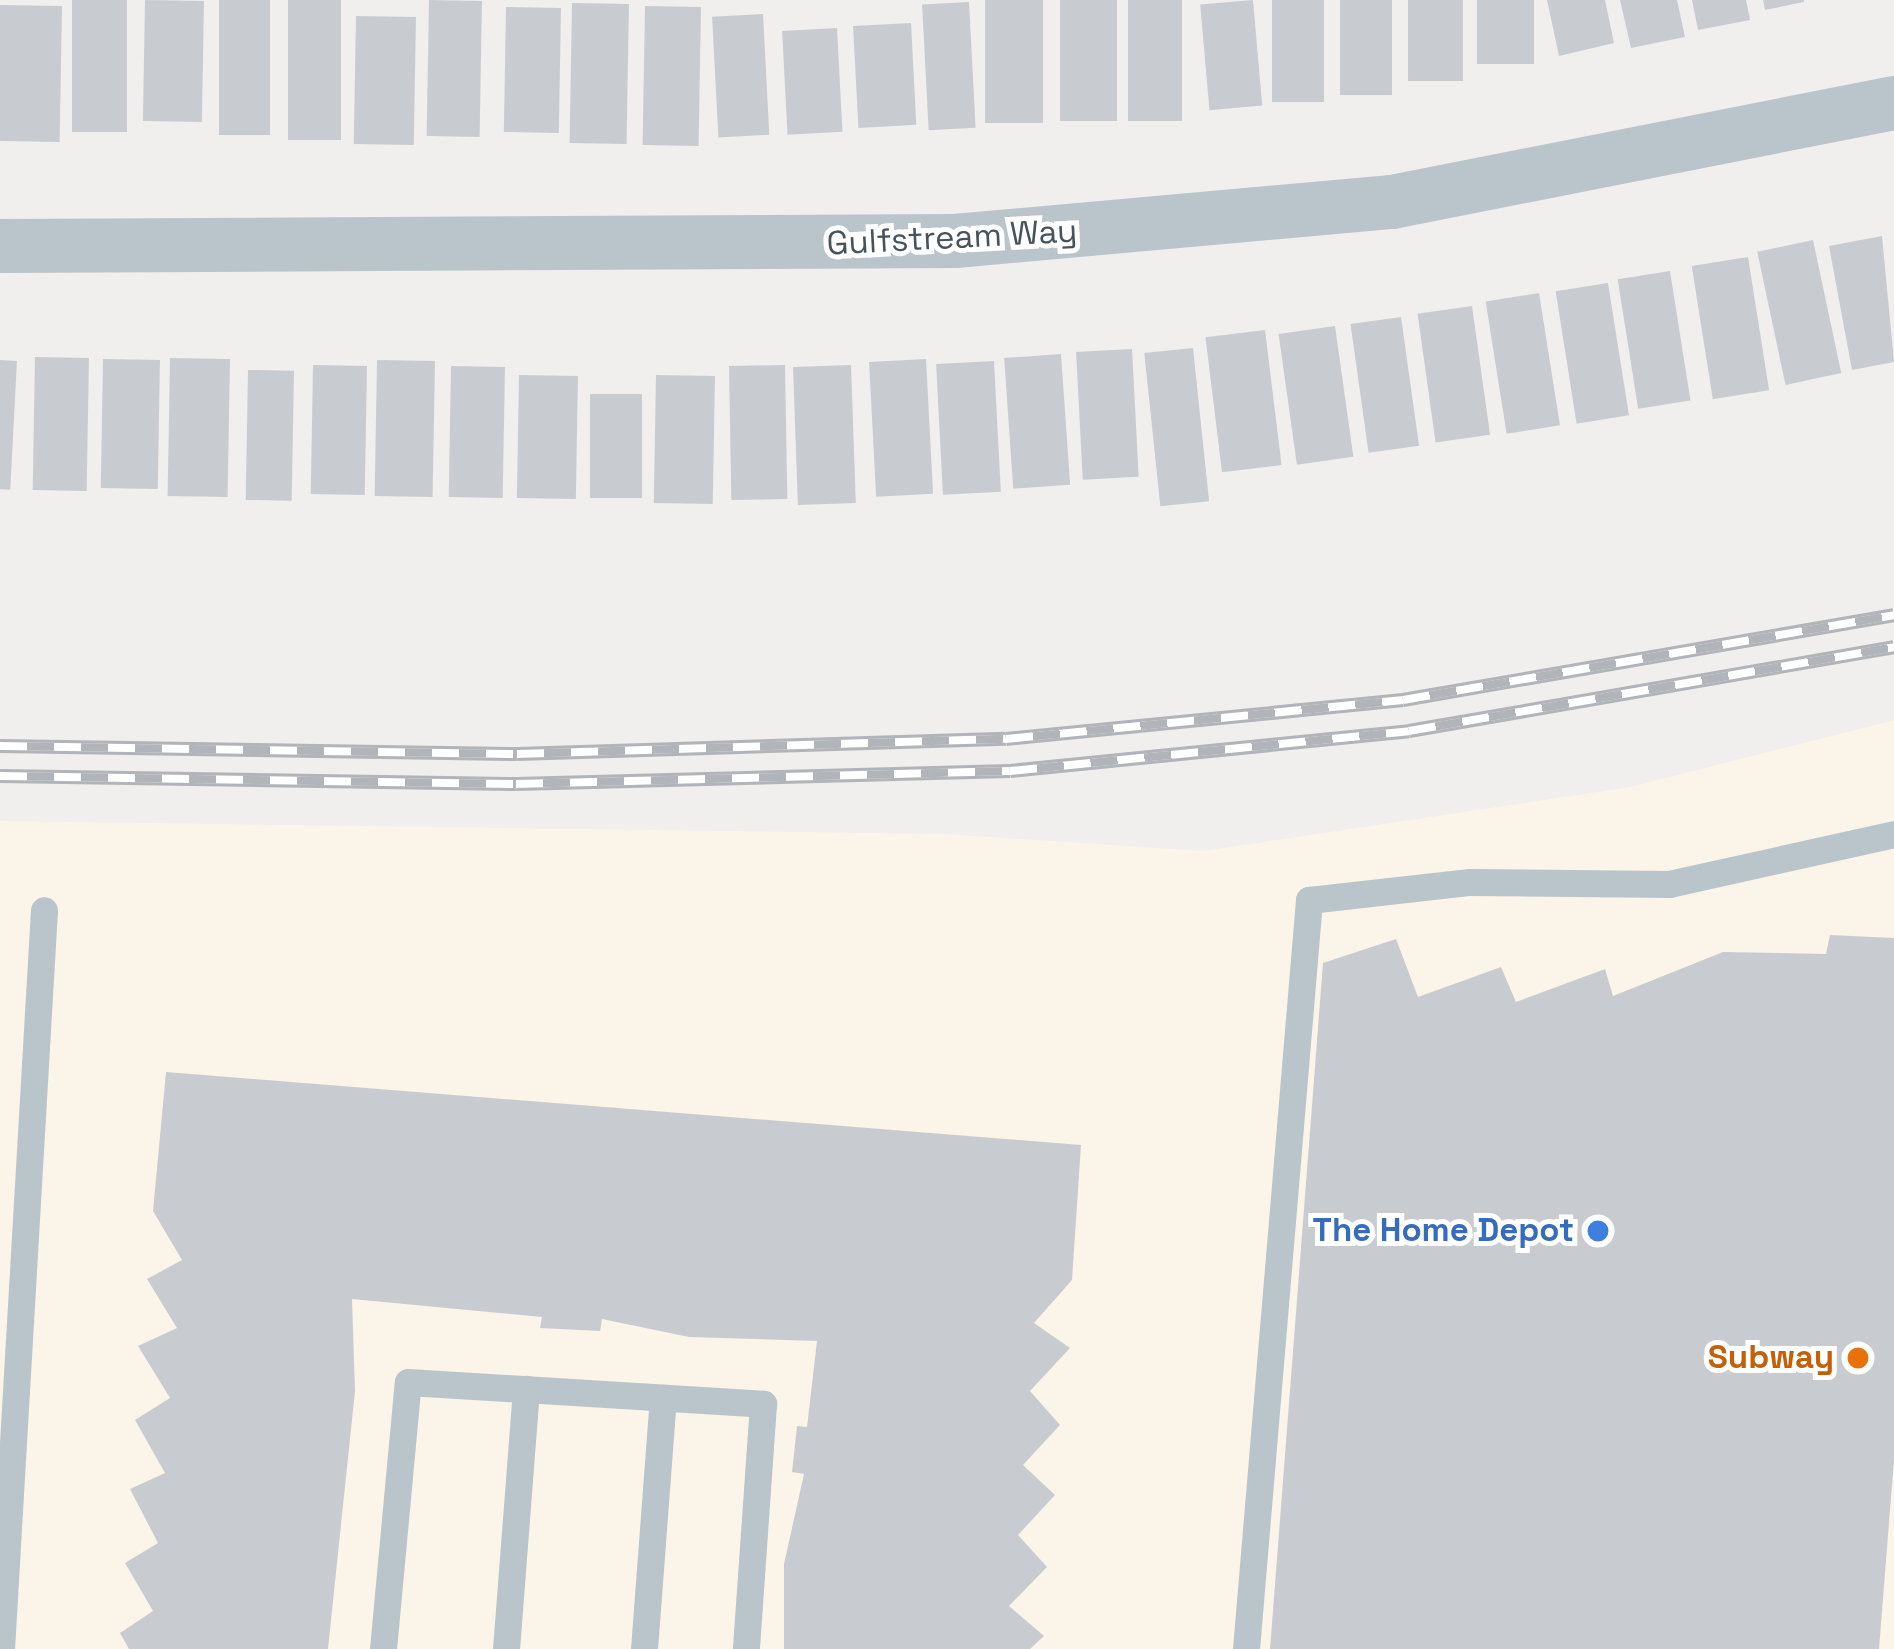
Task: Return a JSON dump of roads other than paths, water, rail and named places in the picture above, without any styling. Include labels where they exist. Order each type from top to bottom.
[{"type":"street","name":"Gulfstream Way","points":[[0,246],[956,242],[1392,202],[1894,103]]},
{"type":"lane","points":[[1246,1649],[1309,900],[1470,882],[1669,884],[1894,834]]},
{"type":"lane","points":[[1,1649],[44,910]]},
{"type":"lane","points":[[383,1649],[408,1382],[763,1405],[746,1649]]},
{"type":"lane","points":[[506,1649],[526,1389]]},
{"type":"lane","points":[[644,1649],[663,1398]]},
{"type":"railway","points":[[0,746],[517,754],[1006,739],[1403,700],[1894,615]]},
{"type":"railway","points":[[0,776],[516,784],[1010,771],[1409,731],[1894,647]]},
{"type":"place","name":"The Home Depot","points":[[1598,1231]]},
{"type":"place","name":"Subway","points":[[1858,1358]]}]
